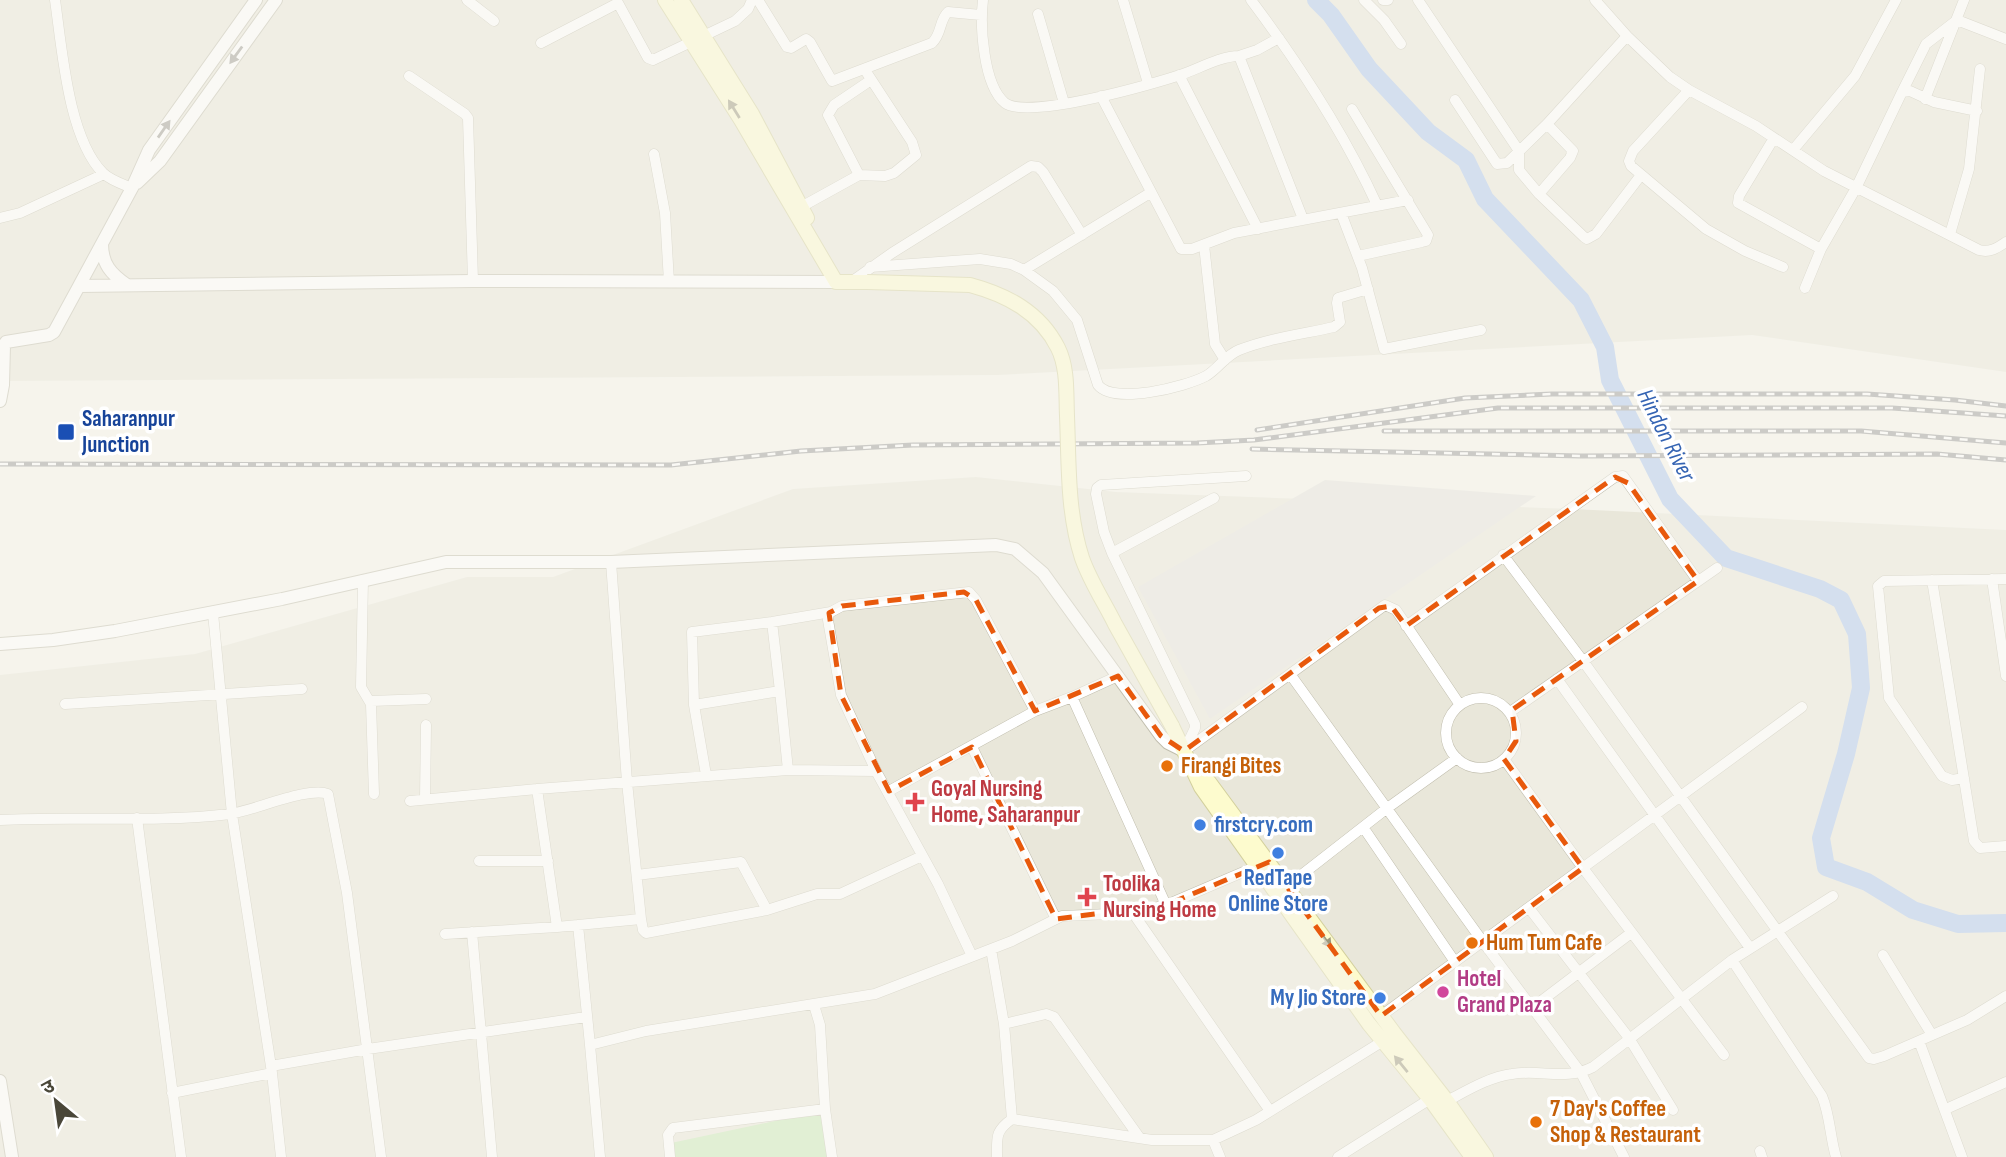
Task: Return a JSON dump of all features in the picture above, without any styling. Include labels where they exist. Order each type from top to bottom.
[{"type":"main road","points":[[665,0],[698,39],[752,114],[811,226],[819,252]]},
{"type":"main road","points":[[681,0],[698,39],[741,120],[799,222],[843,282],[952,284],[985,289],[1000,294],[1027,310],[1048,333],[1058,348],[1066,380],[1071,508],[1082,557],[1105,606],[1194,769],[1209,782],[1383,1041],[1472,1157]]},
{"type":"main road","points":[[1262,864],[1286,887],[1486,1157]]},
{"type":"street","points":[[55,0],[74,115],[87,153],[104,174],[131,188]]},
{"type":"street","points":[[0,401],[4,345],[9,340],[54,332],[149,150],[256,0]]},
{"type":"street","points":[[131,188],[160,161],[276,0]]},
{"type":"street","points":[[467,0],[494,20]]},
{"type":"street","points":[[541,43],[617,3],[649,60],[653,60],[735,21],[748,9],[752,0]]},
{"type":"street","points":[[758,0],[787,47],[791,48],[808,40],[832,81],[932,43],[937,39],[943,18],[948,12],[981,15]]},
{"type":"street","points":[[983,0],[981,15],[984,52],[990,74],[1001,98],[1016,107],[1044,107],[1101,96],[1239,56],[1257,50],[1279,37]]},
{"type":"street","points":[[1123,0],[1148,83]]},
{"type":"street","points":[[1251,0],[1279,37],[1353,156],[1377,205]]},
{"type":"street","points":[[1364,0],[1384,20],[1401,44]]},
{"type":"street","points":[[1419,0],[1519,150],[1519,170],[1539,194],[1587,239],[1596,234],[1641,174]]},
{"type":"street","points":[[1595,0],[1627,36],[1671,77],[1824,171],[1986,252],[2005,243]]},
{"type":"street","points":[[1793,150],[1855,76],[1896,0]]},
{"type":"street","points":[[1925,99],[1964,0]]},
{"type":"street","points":[[1038,14],[1064,103]]},
{"type":"street","points":[[1957,20],[2006,39]]},
{"type":"street","points":[[1805,288],[1821,249],[1856,188],[1926,44],[1957,20]]},
{"type":"street","points":[[1455,100],[1497,164],[1507,163],[1547,124],[1627,36]]},
{"type":"street","points":[[1239,56],[1303,219]]},
{"type":"street","points":[[1950,234],[1965,188],[1977,111],[1980,69]]},
{"type":"street","points":[[801,207],[859,175],[885,176],[894,173],[916,155],[912,142],[865,70]]},
{"type":"street","points":[[1179,75],[1258,229]]},
{"type":"street","points":[[409,76],[468,118],[473,281]]},
{"type":"street","points":[[859,175],[828,115],[834,105],[871,80]]},
{"type":"street","points":[[1689,90],[1629,157],[1631,166],[1706,229],[1745,251],[1783,267]]},
{"type":"street","points":[[1902,92],[1910,91],[1942,105],[1977,111]]},
{"type":"street","points":[[1101,96],[1181,249],[1204,245],[1234,233],[1408,200]]},
{"type":"street","points":[[1352,109],[1427,234],[1426,241],[1358,256]]},
{"type":"street","points":[[1539,194],[1573,151],[1547,124]]},
{"type":"street","points":[[1774,138],[1738,203],[1821,249]]},
{"type":"street","points":[[654,154],[666,213],[668,282]]},
{"type":"street","points":[[79,286],[473,281],[843,282],[1031,166],[1038,167],[1043,172],[1082,235]]},
{"type":"street","points":[[0,218],[20,213],[104,174]]},
{"type":"street","points":[[1024,270],[1150,193]]},
{"type":"street","points":[[1341,213],[1358,256],[1384,349],[1482,330]]},
{"type":"street","points":[[102,244],[102,256],[108,268],[127,285]]},
{"type":"street","points":[[1204,245],[1215,344],[1225,360]]},
{"type":"street","points":[[870,267],[980,259],[1011,264],[1024,270],[1053,291],[1077,320],[1095,377],[1103,392],[1112,394],[1158,391],[1183,386],[1206,376],[1237,350],[1339,325],[1337,300],[1368,289]]},
{"type":"street","points":[[1184,751],[1195,728],[1193,718],[1112,553],[1104,532],[1097,488],[1101,485],[1247,476]]},
{"type":"street","points":[[1406,626],[1606,481],[1623,477],[1698,581]]},
{"type":"street","points":[[1112,553],[1214,498]]},
{"type":"street","points":[[0,644],[53,640],[213,613],[446,562],[611,562],[1007,546],[1015,549],[1043,573],[1161,736],[1184,751]]},
{"type":"street","points":[[1503,555],[1583,661],[1868,1058],[1884,1056],[1967,1020],[2006,996]]},
{"type":"street","points":[[611,562],[627,782],[641,919],[646,933],[767,910],[817,894],[840,894],[922,856]]},
{"type":"street","points":[[1510,712],[1717,568]]},
{"type":"street","points":[[1992,579],[2006,676]]},
{"type":"street","points":[[1964,778],[1952,780],[1942,776],[1894,707],[1887,689],[1878,586],[1884,581],[2006,579]]},
{"type":"street","points":[[363,580],[361,687],[370,701],[374,794]]},
{"type":"street","points":[[1932,580],[1977,846],[2006,846]]},
{"type":"street","points":[[706,775],[694,705],[692,632],[831,612],[842,606],[969,592],[976,600],[1035,711]]},
{"type":"street","points":[[1184,751],[1385,605],[1395,610],[1460,705]]},
{"type":"street","points":[[831,612],[828,620],[841,695],[876,771],[889,791],[972,956]]},
{"type":"street","points":[[213,613],[232,814],[271,1069],[281,1157]]},
{"type":"street","points":[[772,622],[788,770]]},
{"type":"street","points":[[1290,674],[1581,1073],[1624,1157]]},
{"type":"street","points":[[889,791],[1035,711],[1072,698],[1118,676]]},
{"type":"street","points":[[1557,679],[1750,948]]},
{"type":"street","points":[[65,704],[302,689]]},
{"type":"street","points":[[694,705],[780,691]]},
{"type":"street","points":[[1072,698],[1166,905]]},
{"type":"street","points":[[1481,698],[1492,699],[1510,712],[1517,731],[1516,741],[1504,759],[1486,768],[1466,764],[1457,758],[1446,737],[1447,725],[1460,705],[1481,698]]},
{"type":"street","points":[[370,701],[426,699]]},
{"type":"street","points":[[1381,1016],[1802,708]]},
{"type":"street","points":[[425,799],[426,724]]},
{"type":"street","points":[[972,747],[1056,919]]},
{"type":"street","points":[[1286,887],[1457,758]]},
{"type":"street","points":[[1504,759],[1724,1055]]},
{"type":"street","points":[[410,801],[706,775],[788,770],[876,771]]},
{"type":"street","points":[[537,789],[557,927]]},
{"type":"street","points":[[0,820],[232,814],[288,798],[328,793],[347,893],[382,1157]]},
{"type":"street","points":[[137,818],[181,1157]]},
{"type":"street","points":[[1363,827],[1455,962]]},
{"type":"street","points":[[479,861],[548,861]]},
{"type":"street","points":[[637,875],[741,863],[767,910]]},
{"type":"street","points":[[590,1045],[646,1031],[875,994],[991,949],[1062,916],[1133,912],[1166,905],[1262,864]]},
{"type":"street","points":[[1447,1101],[1488,1080],[1510,1074],[1569,1075],[1593,1067],[1732,960],[1833,896]]},
{"type":"street","points":[[1529,908],[1629,1038],[1673,1111]]},
{"type":"street","points":[[1133,912],[1270,1111]]},
{"type":"street","points":[[445,934],[641,919]]},
{"type":"street","points":[[578,925],[600,1157]]},
{"type":"street","points":[[472,932],[492,1157]]},
{"type":"street","points":[[1532,1008],[1631,933]]},
{"type":"street","points":[[991,949],[1004,1024],[1013,1119]]},
{"type":"street","points":[[1884,955],[1932,1035]]},
{"type":"street","points":[[1732,960],[1822,1096],[1828,1111],[1829,1133],[1836,1157]]},
{"type":"street","points":[[814,1005],[820,1025],[825,1109],[832,1157]]},
{"type":"street","points":[[1004,1024],[1046,1014],[1054,1017],[1139,1137]]},
{"type":"street","points":[[172,1093],[368,1049],[586,1017]]},
{"type":"street","points":[[997,1157],[1000,1127],[1013,1119],[1152,1140],[1213,1140],[1242,1128],[1383,1041]]},
{"type":"street","points":[[1919,1041],[1962,1157]]},
{"type":"street","points":[[0,1081],[12,1157]]},
{"type":"street","points":[[1946,1110],[2006,1082]]},
{"type":"street","points":[[1338,1157],[1430,1099]]},
{"type":"street","points":[[670,1157],[668,1135],[673,1128],[825,1109]]},
{"type":"street","points":[[1213,1140],[1220,1157]]},
{"type":"highlighted area","points":[[1615,477],[1628,483],[1698,581],[1512,710],[1516,741],[1504,759],[1583,868],[1381,1016],[1269,862],[1166,905],[1056,919],[972,747],[889,791],[841,695],[829,613],[842,606],[964,592],[976,600],[1035,711],[1118,676],[1161,736],[1184,751],[1379,608],[1391,606],[1406,626]]},
{"type":"shaded area","points":[[0,0],[2006,0],[2006,372],[1752,335],[998,375],[0,381]]},
{"type":"shaded area","points":[[976,477],[1116,492],[1572,509],[2006,530],[2006,1157],[0,1157],[0,675],[195,654],[467,577],[553,577],[793,489]]},
{"type":"shaded area","points":[[1325,480],[1536,496],[1210,719],[1138,587]]},
{"type":"green space","points":[[826,1110],[835,1157],[673,1157],[671,1143]]},
{"type":"waterway","name":"Hindon River","points":[[1316,0],[1331,15],[1369,69],[1428,132],[1466,160],[1485,199],[1581,300],[1605,347],[1610,380],[1670,499],[1726,558],[1820,589],[1841,600],[1857,634],[1861,688],[1846,754],[1821,838],[1826,867],[1867,882],[1913,910],[1958,924],[2006,923]]},
{"type":"railway","points":[[1257,430],[1465,398],[1552,394],[1867,394],[2006,406]]},
{"type":"railway","points":[[0,464],[671,465],[801,451],[913,445],[1197,443],[1254,440],[1498,408],[1892,408],[2006,416]]},
{"type":"railway","points":[[1384,431],[1861,431],[2006,443]]},
{"type":"railway","points":[[1252,449],[1581,456],[1937,454],[2006,460]]},
{"type":"place","name":"Saharanpur Junction","points":[[66,432]]},
{"type":"place","name":"Firangi Bites","points":[[1167,766]]},
{"type":"place","name":"Goyal Nursing Home, Saharanpur","points":[[915,802]]},
{"type":"place","name":"firstcry.com","points":[[1200,825]]},
{"type":"place","name":"RedTape Online Store","points":[[1278,853]]},
{"type":"place","name":"Toolika Nursing Home","points":[[1087,897]]},
{"type":"place","name":"Hum Tum Cafe","points":[[1472,943]]},
{"type":"place","name":"Hotel Grand Plaza","points":[[1443,992]]},
{"type":"place","name":"My Jio Store","points":[[1380,998]]},
{"type":"place","name":"7 Day's Coffee Shop & Restaurant","points":[[1536,1122]]}]
